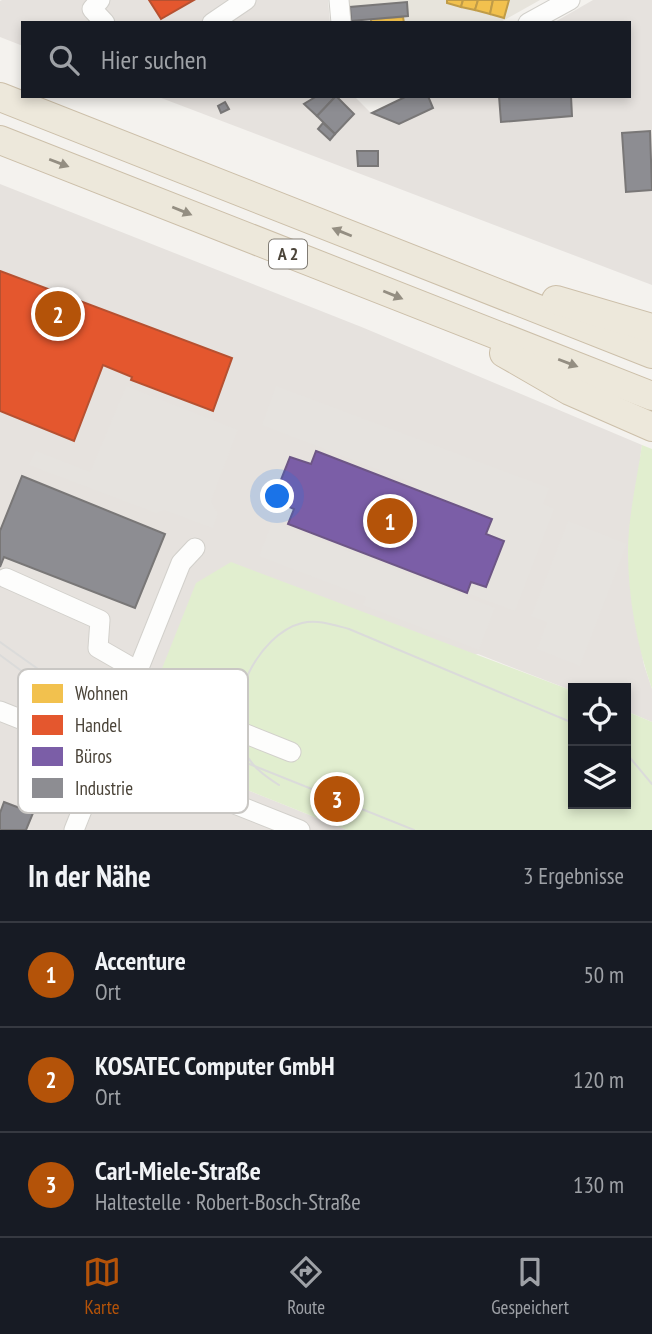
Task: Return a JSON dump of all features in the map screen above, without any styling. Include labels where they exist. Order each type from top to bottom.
[{"type":"highway","name":"A 2","points":[[0,97],[652,355]]},
{"type":"highway","name":"A 2","points":[[0,140],[652,396]]},
{"type":"highway","points":[[405,257],[652,328]]},
{"type":"highway","points":[[458,321],[516,361],[570,391],[652,427]]},
{"type":"street","points":[[100,0],[92,9],[103,21]]},
{"type":"street","points":[[215,21],[246,0]]},
{"type":"street","points":[[339,0],[341,21]]},
{"type":"street","points":[[532,21],[570,0]]},
{"type":"street","points":[[139,669],[181,563],[195,548]]},
{"type":"street","points":[[6,578],[100,620],[98,648],[122,669]]},
{"type":"street","points":[[0,711],[18,718]]},
{"type":"street","points":[[248,732],[290,752]]},
{"type":"street","points":[[248,809],[300,830]]},
{"type":"street","points":[[74,830],[81,813]]},
{"type":"shaded area","points":[[328,0],[330,21],[21,21],[21,45],[0,37],[0,1]]},
{"type":"shaded area","points":[[348,0],[540,0],[503,21],[350,21]]},
{"type":"shaded area","points":[[593,0],[652,0],[652,285],[161,98],[356,98],[371,113],[403,98],[631,98],[631,21],[556,21]]},
{"type":"shaded area","points":[[0,184],[364,328],[642,445],[628,551],[633,608],[644,665],[652,689],[652,722],[631,713],[631,683],[568,683],[568,689],[478,654],[248,714],[248,669],[18,669],[18,813],[248,813],[248,790],[347,830],[0,830]]},
{"type":"shaded area","points":[[126,386],[238,430],[211,501],[218,514],[213,528],[164,510],[156,513],[29,465],[36,451],[90,472]]},
{"type":"shaded area","points":[[276,386],[549,488],[543,504],[554,509],[515,611],[467,593],[471,582],[486,587],[503,542],[486,534],[492,519],[415,489],[416,484],[262,425]]},
{"type":"shaded area","points":[[568,521],[627,544],[580,666],[537,649],[547,622],[531,616]]},
{"type":"shaded area","points":[[272,522],[495,608],[479,650],[363,605],[366,597],[259,556]]},
{"type":"green space","points":[[642,445],[652,449],[652,689],[634,621],[628,569],[629,525]]},
{"type":"green space","points":[[231,562],[568,689],[568,809],[631,809],[631,713],[652,722],[652,830],[347,830],[248,790],[248,669],[162,669],[196,583]]},
{"type":"building: Wohnen","points":[[447,0],[463,0],[461,7],[447,3]]},
{"type":"building: Wohnen","points":[[463,0],[478,0],[475,10],[461,7]]},
{"type":"building: Wohnen","points":[[478,0],[493,0],[490,14],[475,10]]},
{"type":"building: Wohnen","points":[[493,0],[509,0],[504,18],[490,14]]},
{"type":"building: Wohnen","points":[[403,17],[404,21],[371,21]]},
{"type":"building: Handel","points":[[149,0],[194,0],[161,19]]},
{"type":"building: Handel","points":[[0,271],[232,358],[213,411],[131,380],[132,377],[103,365],[74,441],[0,411]]},
{"type":"building: Büros","points":[[316,451],[492,519],[486,534],[504,541],[486,587],[471,582],[467,593],[288,524],[294,509],[273,500],[290,457],[311,464]]},
{"type":"building: Industrie","points":[[407,2],[408,16],[351,21],[350,7]]},
{"type":"building: Industrie","points":[[314,98],[334,98],[317,116],[304,104]]},
{"type":"building: Industrie","points":[[334,98],[338,98],[354,114],[335,134],[317,116]]},
{"type":"building: Industrie","points":[[403,98],[429,98],[433,108],[399,124],[372,113]]},
{"type":"building: Industrie","points":[[499,98],[571,98],[572,116],[501,122]]},
{"type":"building: Industrie","points":[[225,102],[229,109],[221,113],[218,106]]},
{"type":"building: Industrie","points":[[323,123],[335,134],[330,140],[318,129]]},
{"type":"building: Industrie","points":[[650,131],[652,190],[626,192],[622,133]]},
{"type":"building: Industrie","points":[[357,151],[378,151],[378,166],[358,166]]},
{"type":"building: Industrie","points":[[22,476],[165,534],[135,608],[4,557],[0,567],[0,531]]},
{"type":"building: Industrie","points":[[4,802],[18,807],[18,813],[33,813],[26,830],[0,830],[0,813]]},
{"type":"tram line","points":[[248,674],[271,641],[286,630],[302,623],[320,622],[349,629],[568,721]]},
{"type":"tram line","points":[[0,642],[38,669]]},
{"type":"tram line","points":[[0,655],[19,669]]},
{"type":"tram line","points":[[248,758],[257,769],[279,785]]},
{"type":"tram line","points":[[631,759],[652,784]]},
{"type":"tram line","points":[[248,763],[414,830]]},
{"type":"place","name":"KOSATEC Computer GmbH","points":[[58,314]]},
{"type":"place","name":"Accenture","points":[[390,521]]},
{"type":"place","name":"Carl-Miele-Straße","points":[[337,799]]}]
